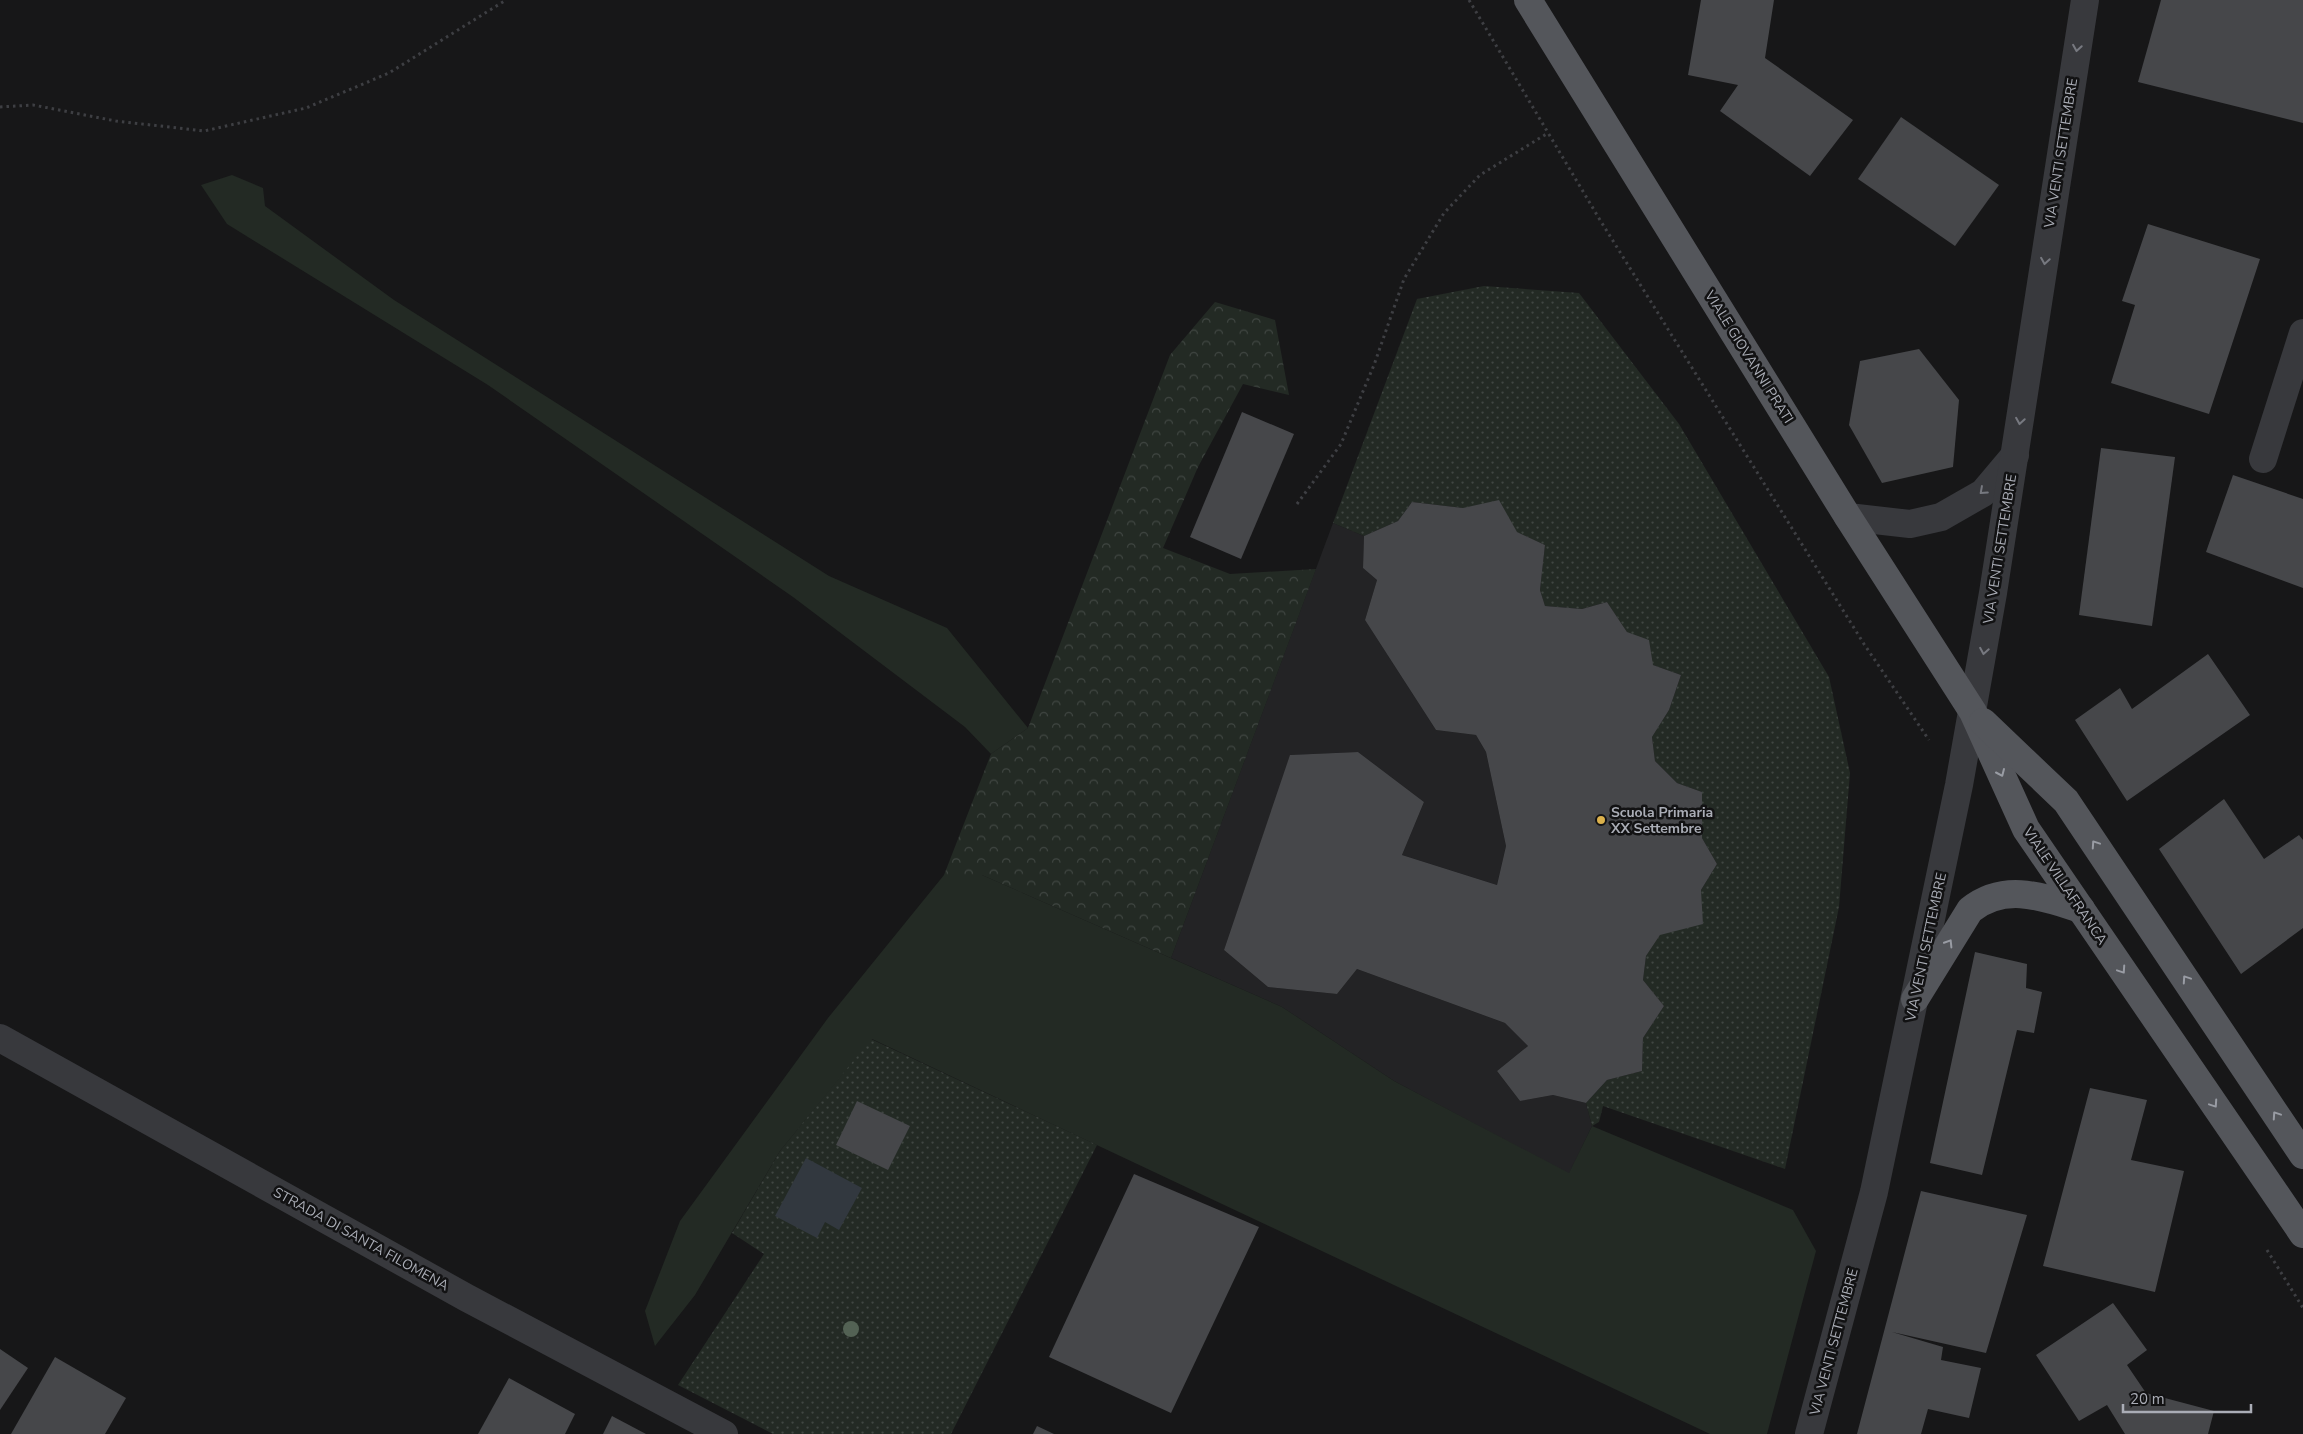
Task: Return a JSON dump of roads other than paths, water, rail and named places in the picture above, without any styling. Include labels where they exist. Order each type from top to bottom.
[{"type":"main road","name":"VIALE GIOVANNI PRATI","points":[[1528,0],[1848,517],[1973,712]]},
{"type":"main road","name":"VIALE VILLAFRANCA","points":[[1973,712],[2026,829],[2303,1234]]},
{"type":"main road","points":[[1973,712],[2066,800],[2303,1155]]},
{"type":"main road","points":[[1915,999],[1970,910],[1982,900],[1998,895],[2034,894],[2080,909]]},
{"type":"street","name":"VIA VENTI SETTEMBRE","points":[[1809,1434],[1874,1192],[1973,712],[2015,455],[2085,0]]},
{"type":"street","points":[[2263,459],[2303,333]]},
{"type":"street","name":"VIA VENTI SETTEMBRE","points":[[1848,517],[1910,524],[1941,517],[1983,493],[2015,455]]},
{"type":"street","name":"STRADA DI SANTA FILOMENA","points":[[0,1038],[459,1293],[724,1434]]},
{"type":"place","name":"Scuola Primaria XX Settembre","points":[[1601,820]]}]
